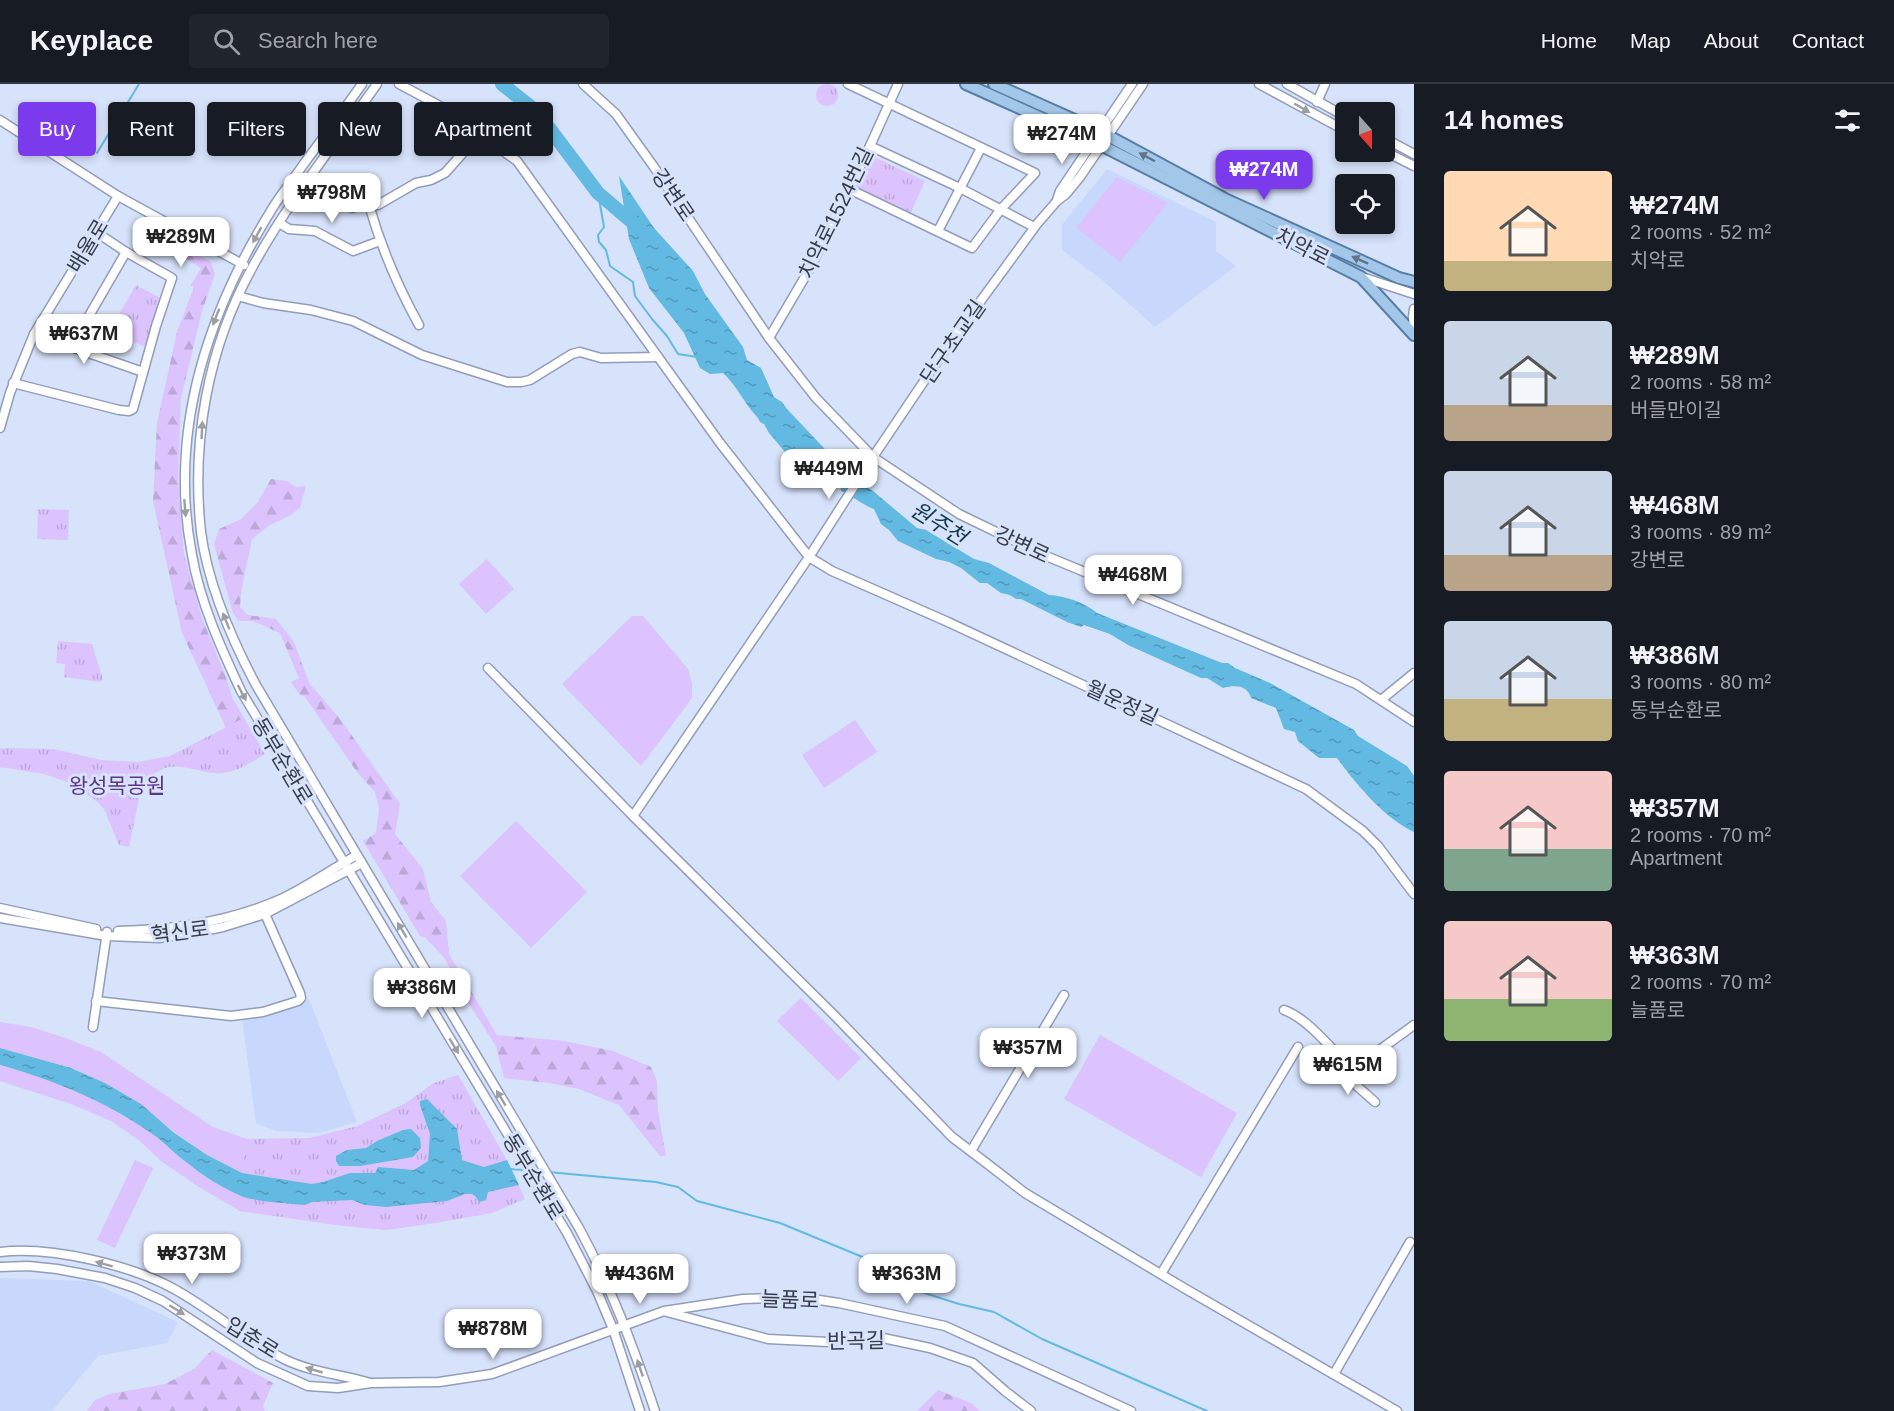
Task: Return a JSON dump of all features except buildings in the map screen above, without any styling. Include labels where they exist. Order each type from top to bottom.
[{"type":"main road","name":"치악로","points":[[994,84],[1361,277]]},
{"type":"main road","name":"치악로","points":[[971,85],[1101,139],[1225,199],[1399,278],[1414,282]]},
{"type":"main road","points":[[1361,277],[1414,334]]},
{"type":"street","name":"동부순환로","points":[[362,84],[272,208],[231,282],[211,330],[197,378],[185,468],[184,490],[192,557],[207,609],[241,691],[541,1190],[584,1267],[613,1329],[640,1411]]},
{"type":"street","name":"동부순환로","points":[[377,84],[279,223],[251,269],[216,351],[202,419],[199,487],[201,532],[205,553],[216,596],[249,671],[276,721],[592,1252],[625,1324],[655,1411]]},
{"type":"street","points":[[399,84],[433,102]]},
{"type":"street","name":"강변로","points":[[583,84],[596,88],[616,114],[769,338],[816,398],[873,457],[959,514],[1000,535],[1356,684],[1414,722]]},
{"type":"street","points":[[848,84],[1035,173],[1000,209],[972,248],[849,189]]},
{"type":"street","name":"치악로1524번길","points":[[769,338],[809,270],[898,84]]},
{"type":"street","points":[[1101,139],[1132,84]]},
{"type":"street","points":[[1101,139],[1143,84]]},
{"type":"street","points":[[1259,84],[1335,125]]},
{"type":"street","points":[[1287,84],[1335,111]]},
{"type":"street","points":[[1317,102],[1325,84]]},
{"type":"street","name":"배울로","points":[[0,120],[118,196],[251,269]]},
{"type":"street","name":"단구초교길","points":[[873,457],[947,346],[1034,227],[1057,201],[1066,195],[1101,139]]},
{"type":"street","points":[[1395,144],[1414,154]]},
{"type":"street","points":[[870,146],[960,188],[1034,227]]},
{"type":"street","points":[[938,231],[981,148]]},
{"type":"street","points":[[352,208],[360,205],[378,205],[416,183],[431,180],[445,173],[460,156]]},
{"type":"street","points":[[510,156],[517,161],[720,443],[811,553]]},
{"type":"street","points":[[1395,156],[1414,166]]},
{"type":"street","name":"배울로","points":[[0,428],[14,383],[34,334],[118,196]]},
{"type":"street","points":[[369,205],[395,279],[419,325]]},
{"type":"street","points":[[279,223],[289,229],[315,231],[353,251],[380,241]]},
{"type":"street","points":[[14,383],[129,411],[133,409],[172,278],[96,232]]},
{"type":"street","points":[[71,347],[126,252]]},
{"type":"street","name":"치악로","points":[[1361,277],[1414,294]]},
{"type":"street","points":[[238,296],[263,303],[311,310],[353,321],[422,354],[507,382],[530,380],[572,354],[580,352],[602,358],[658,357]]},
{"type":"street","points":[[1414,309],[1414,329]]},
{"type":"street","points":[[34,334],[143,372]]},
{"type":"street","points":[[633,816],[811,553],[873,457]]},
{"type":"street","name":"월운정길","points":[[811,553],[832,571],[948,622],[1306,789],[1363,831],[1378,846],[1414,894]]},
{"type":"street","points":[[488,668],[952,1137],[1025,1192],[1397,1411]]},
{"type":"street","points":[[1381,700],[1414,673]]},
{"type":"street","points":[[346,866],[360,859]]},
{"type":"street","name":"혁신로","points":[[0,918],[159,938],[193,933],[223,927],[265,914],[346,866]]},
{"type":"street","name":"혁신로","points":[[0,908],[107,933],[158,930],[204,924],[236,915],[282,898],[346,866]]},
{"type":"street","points":[[96,1001],[231,1016],[263,1012],[298,1001],[301,998],[300,993],[265,914]]},
{"type":"street","points":[[93,1027],[107,933]]},
{"type":"street","points":[[970,1151],[1064,994]]},
{"type":"street","points":[[1284,1010],[1291,1012],[1302,1021],[1352,1071],[1357,1086],[1374,1102]]},
{"type":"street","points":[[1352,1071],[1414,1025]]},
{"type":"street","points":[[1161,1274],[1298,1047]]},
{"type":"street","points":[[1334,1374],[1410,1242]]},
{"type":"street","name":"입춘로","points":[[0,1252],[51,1252],[128,1270],[174,1289],[284,1359],[315,1372],[345,1376],[371,1383]]},
{"type":"street","name":"입춘로","points":[[0,1267],[28,1266],[57,1269],[105,1278],[135,1288],[163,1302],[257,1363],[308,1386],[338,1388],[371,1383],[439,1382],[492,1374],[613,1329]]},
{"type":"street","name":"늘품로","points":[[613,1329],[664,1311],[743,1299],[799,1297],[839,1303],[945,1326],[1131,1411]]},
{"type":"street","name":"반곡길","points":[[664,1311],[768,1339],[820,1342],[883,1338],[930,1348],[973,1364],[1031,1411]]},
{"type":"shaded area","points":[[1107,169],[1216,222],[1216,251],[1236,266],[1155,327],[1100,278],[1062,250],[1062,225]]},
{"type":"shaded area","points":[[309,999],[357,1122],[319,1133],[276,1131],[256,1123],[242,1018],[252,1018]]},
{"type":"shaded area","points":[[0,1278],[89,1281],[178,1322],[167,1343],[98,1356],[52,1411],[0,1411]]},
{"type":"green space","points":[[827,84],[837,91],[838,95],[831,105],[827,106],[817,99],[816,95],[823,85]]},
{"type":"green space","points":[[872,156],[925,181],[910,214],[856,189],[867,158]]},
{"type":"green space","points":[[1117,177],[1168,203],[1120,262],[1076,228]]},
{"type":"green space","points":[[175,241],[211,262],[215,274],[202,311],[181,398],[178,480],[184,554],[203,621],[232,697],[244,718],[226,728],[182,633],[153,501],[157,423],[177,332],[194,287],[191,285],[201,268],[169,249]]},
{"type":"green space","points":[[136,285],[162,299],[147,347],[108,333]]},
{"type":"green space","points":[[271,479],[287,481],[296,487],[306,486],[300,508],[268,526],[252,539],[240,607],[248,615],[276,619],[294,642],[309,683],[341,720],[400,804],[395,834],[423,869],[431,902],[446,921],[449,954],[497,1035],[564,1041],[613,1051],[651,1067],[657,1081],[658,1111],[666,1156],[660,1156],[619,1105],[579,1089],[504,1078],[496,1046],[467,1001],[445,959],[425,937],[420,936],[363,841],[376,833],[379,809],[375,792],[357,772],[305,697],[300,695],[291,682],[299,678],[280,633],[253,621],[239,621],[233,613],[214,544],[219,529],[241,519],[258,502]]},
{"type":"green space","points":[[38,509],[69,510],[68,540],[37,539]]},
{"type":"green space","points":[[487,559],[514,589],[486,614],[459,584]]},
{"type":"green space","points":[[632,616],[643,616],[688,669],[692,684],[692,698],[641,766],[562,684]]},
{"type":"green space","points":[[58,641],[92,644],[103,679],[100,682],[64,677],[65,664],[56,663]]},
{"type":"green space","name":"왕성목공원","points":[[244,718],[265,754],[233,771],[222,773],[180,767],[165,768],[157,772],[141,789],[129,847],[119,845],[104,809],[94,799],[70,783],[44,774],[0,767],[0,748],[54,749],[101,760],[138,762],[170,756]]},
{"type":"green space","points":[[855,720],[877,752],[824,788],[802,755]]},
{"type":"green space","points":[[516,821],[587,892],[531,948],[460,876]]},
{"type":"green space","points":[[801,998],[861,1058],[838,1081],[777,1021]]},
{"type":"green space","points":[[0,1022],[31,1027],[101,1052],[213,1127],[247,1139],[310,1138],[358,1126],[406,1103],[434,1083],[420,1105],[242,1173],[207,1155],[105,1083],[71,1068],[0,1048]]},
{"type":"green space","points":[[1100,1035],[1237,1113],[1201,1177],[1064,1099]]},
{"type":"green space","points":[[0,1065],[82,1094],[121,1114],[158,1138],[212,1181],[513,1204],[491,1213],[386,1230],[240,1211],[161,1161],[140,1141],[111,1121],[71,1104],[0,1081]]},
{"type":"green space","points":[[458,1075],[507,1160],[525,1199],[491,1213],[386,1230],[240,1211],[247,1139],[310,1138],[358,1126],[406,1103],[434,1083]]},
{"type":"green space","points":[[135,1160],[153,1168],[115,1248],[97,1240]]},
{"type":"green space","points":[[212,1350],[273,1383],[263,1406],[265,1411],[87,1411],[95,1400],[110,1394],[165,1384],[194,1369]]},
{"type":"green space","points":[[938,1390],[971,1403],[980,1411],[917,1411]]},
{"type":"water","points":[[619,176],[654,228],[693,271],[705,294],[743,347],[747,360],[761,368],[774,397],[782,402],[846,473],[873,491],[917,528],[926,530],[974,559],[989,563],[1049,595],[1074,600],[1097,613],[1222,663],[1228,663],[1270,683],[1354,730],[1358,736],[1407,766],[1414,776],[1414,832],[1381,809],[1337,758],[1319,758],[1298,741],[1295,732],[1284,729],[1276,708],[1251,698],[1244,688],[1232,686],[1223,688],[1207,678],[1201,678],[1128,645],[1110,634],[1067,622],[1021,599],[1001,593],[987,583],[980,583],[961,568],[898,541],[881,524],[874,509],[841,491],[839,478],[829,469],[796,465],[727,377],[723,373],[710,374],[700,368],[684,333],[649,288],[629,239]]},
{"type":"water","points":[[0,1048],[71,1068],[105,1083],[141,1104],[173,1132],[207,1155],[242,1173],[312,1184],[350,1173],[375,1173],[378,1167],[414,1170],[428,1161],[430,1134],[420,1105],[420,1101],[427,1099],[457,1129],[462,1160],[484,1167],[507,1160],[519,1185],[488,1192],[486,1200],[479,1202],[472,1194],[465,1194],[447,1201],[386,1207],[365,1205],[352,1200],[312,1202],[305,1205],[247,1198],[206,1177],[158,1138],[121,1114],[82,1094],[0,1065]]},
{"type":"water","points":[[411,1129],[420,1138],[421,1148],[413,1157],[360,1166],[339,1166],[336,1161],[336,1156],[347,1150],[366,1148],[403,1130]]},
{"type":"waterway","points":[[97,153],[139,84]]},
{"type":"waterway","name":"원주천","points":[[502,84],[537,112],[598,193],[638,227]]},
{"type":"waterway","points":[[598,193],[604,227],[598,235],[599,242],[606,250],[610,266],[633,282],[635,296],[667,336],[678,354],[697,357]]},
{"type":"waterway","points":[[509,1169],[524,1170]]},
{"type":"waterway","points":[[548,1172],[656,1182],[678,1187],[697,1201],[780,1223],[882,1265],[889,1278],[912,1289],[994,1312],[1042,1339],[1207,1411]]}]
